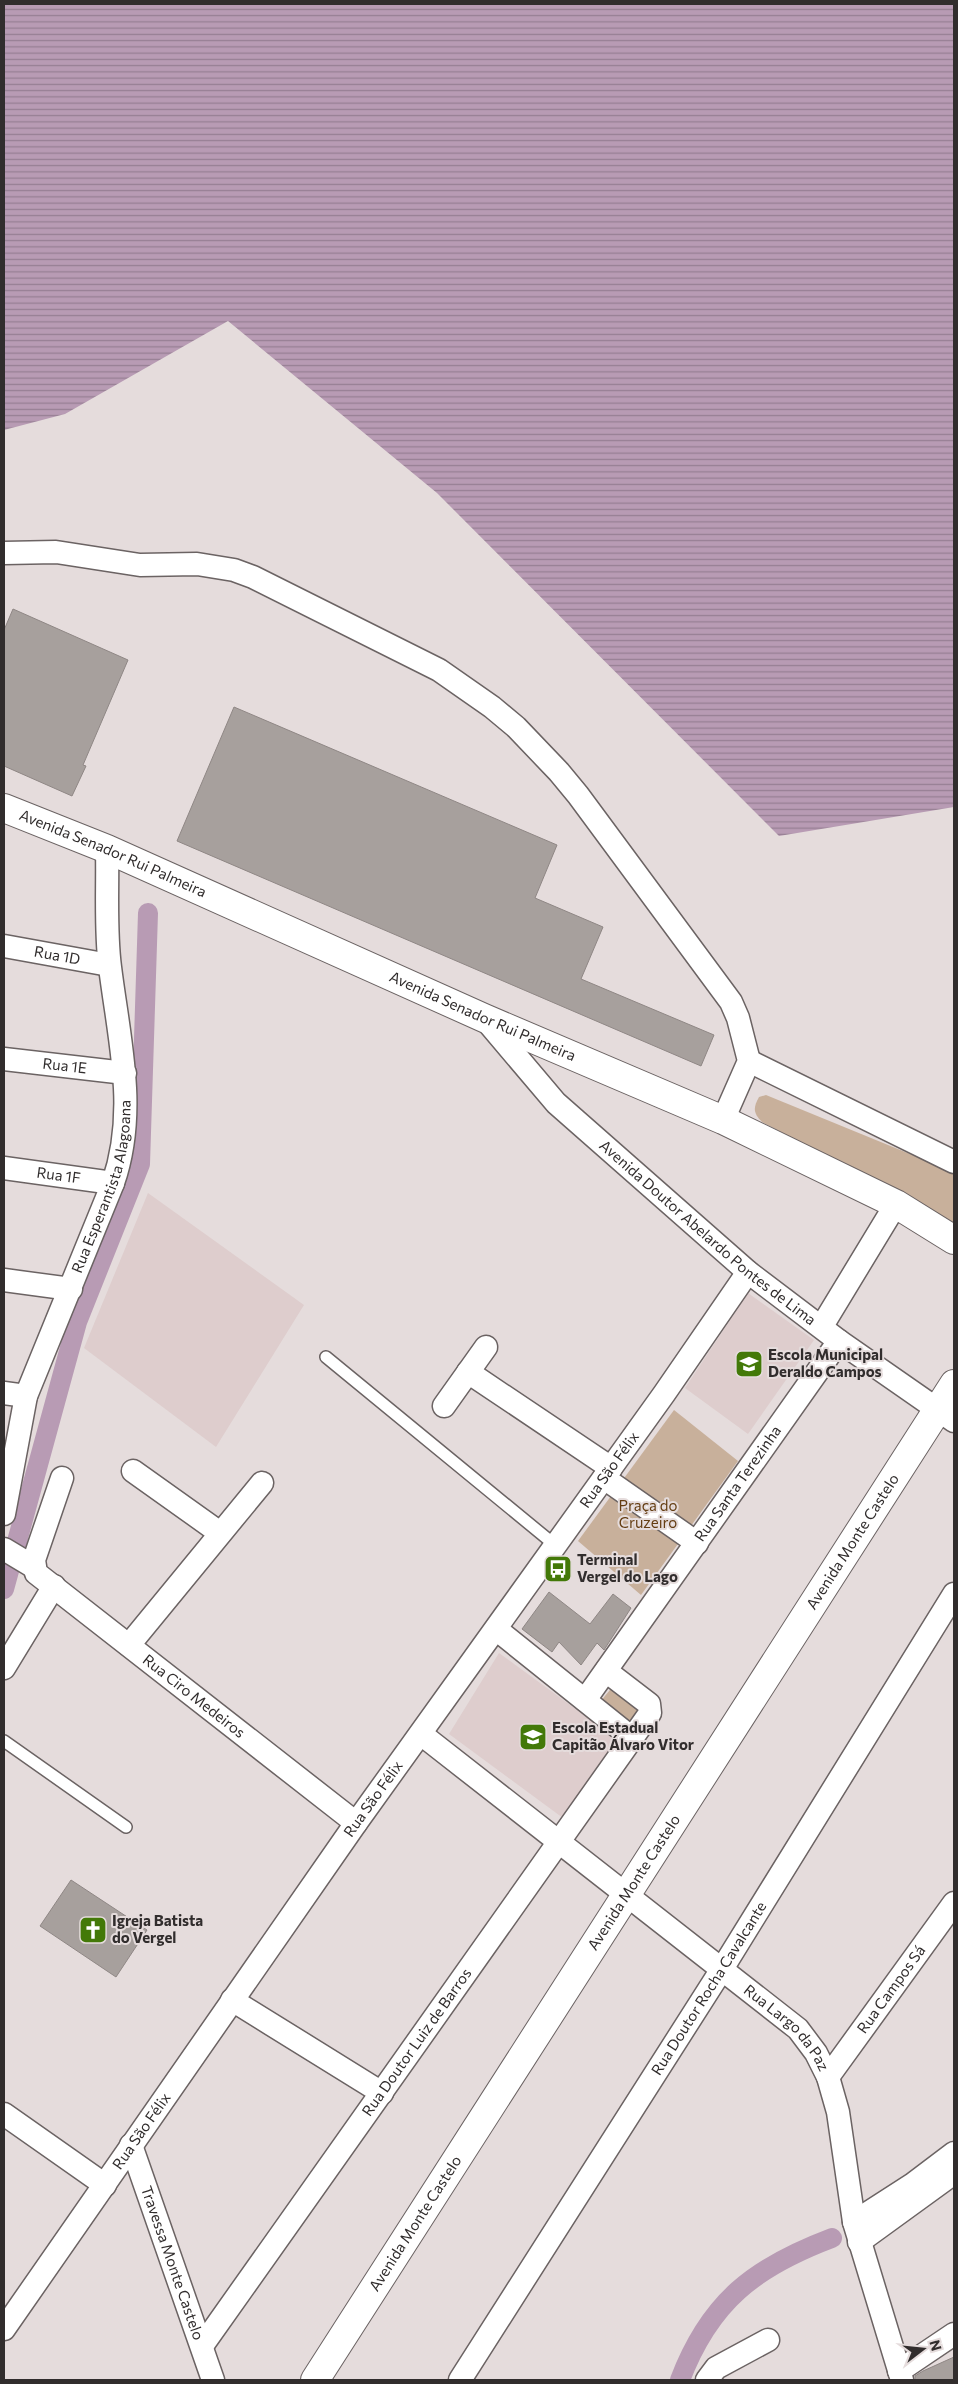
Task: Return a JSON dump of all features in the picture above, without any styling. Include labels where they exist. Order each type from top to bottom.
[{"type":"street","points":[[4,553],[56,552],[124,563],[197,564],[234,570],[253,577],[439,670],[466,688],[522,733],[559,772],[731,1002],[738,1018],[749,1061],[723,1120]]},
{"type":"street","name":"Avenida Senador Rui Palmeira","points":[[4,808],[107,849],[484,1018],[723,1120],[896,1204],[954,1240]]},
{"type":"street","name":"Rua Esperantista Alagoana","points":[[4,1514],[26,1396],[72,1289],[113,1183],[121,1160],[126,1133],[125,1073],[109,965],[107,849]]},
{"type":"street","name":"Rua 1D","points":[[6,946],[109,965]]},
{"type":"street","name":"Avenida Doutor Abelardo Pontes de Lima","points":[[484,1018],[556,1103],[748,1272],[946,1416]]},
{"type":"street","name":"Rua 1E","points":[[4,1059],[125,1073]]},
{"type":"street","points":[[749,1061],[954,1162]]},
{"type":"street","name":"Rua 1F","points":[[4,1168],[113,1183]]},
{"type":"street","name":"Rua Santa Terezinha","points":[[585,1700],[697,1544],[831,1333],[896,1204]]},
{"type":"street","name":"Rua São Félix","points":[[4,2329],[356,1823],[422,1734],[748,1272]]},
{"type":"street","points":[[4,1280],[72,1289]]},
{"type":"street","points":[[444,1406],[486,1347]]},
{"type":"street","points":[[468,1372],[607,1473],[697,1544]]},
{"type":"street","name":"Avenida Monte Castelo","points":[[314,2380],[625,1894],[946,1416],[954,1384]]},
{"type":"street","points":[[4,1394],[26,1396]]},
{"type":"street","points":[[133,1471],[220,1532]]},
{"type":"street","points":[[20,1557],[62,1478]]},
{"type":"street","points":[[128,1645],[262,1483]]},
{"type":"street","name":"Rua Ciro Medeiros","points":[[20,1557],[36,1573],[356,1823]]},
{"type":"street","points":[[4,1668],[54,1586]]},
{"type":"street","name":"Rua Doutor Rocha Cavalcante","points":[[460,2380],[722,1969],[954,1594]]},
{"type":"street","points":[[496,1629],[632,1738]]},
{"type":"street","name":"Rua Doutor Luiz de Barros","points":[[202,2346],[560,1842],[651,1708],[606,1670]]},
{"type":"street","name":"Rua Largo da Paz","points":[[422,1734],[798,2029],[816,2053],[828,2077],[838,2112],[857,2232],[901,2376]]},
{"type":"street","name":"Rua Campos Sá","points":[[828,2077],[954,1903]]},
{"type":"street","points":[[232,2000],[382,2094]]},
{"type":"street","points":[[4,2114],[105,2185]]},
{"type":"street","name":"Travessa Monte Castelo","points":[[131,2145],[213,2380]]},
{"type":"street","points":[[857,2232],[913,2184],[954,2153]]},
{"type":"street","points":[[857,2232],[954,2173]]},
{"type":"street","points":[[901,2376],[954,2334]]},
{"type":"street","points":[[707,2380],[716,2368],[768,2340]]},
{"type":"lane","points":[[326,1357],[555,1545]]},
{"type":"lane","points":[[4,1742],[126,1827]]},
{"type":"shaded area","points":[[4,4],[954,4],[954,807],[779,836],[437,493],[228,321],[65,414],[4,430]]},
{"type":"shaded area","points":[[148,1193],[304,1305],[216,1447],[84,1348]]},
{"type":"shaded area","name":"Escola Municipal Deraldo Campos","points":[[748,1293],[814,1340],[748,1434],[685,1388]]},
{"type":"shaded area","name":"Escola Estadual Capitão Álvaro Vitor","points":[[499,1653],[618,1740],[563,1818],[449,1734]]},
{"type":"green space","points":[[766,1095],[954,1172],[954,1224],[762,1122],[757,1116],[755,1107],[759,1097]]},
{"type":"green space","name":"Praça do Cruzeiro","points":[[674,1410],[738,1461],[641,1595],[578,1541]]},
{"type":"green space","points":[[614,1685],[646,1708],[629,1728],[600,1702]]},
{"type":"building","points":[[13,609],[128,660],[83,765],[86,766],[72,796],[4,766],[4,630]]},
{"type":"building","points":[[234,707],[557,845],[535,898],[603,927],[581,979],[714,1035],[701,1066],[177,841]]},
{"type":"building","points":[[549,1592],[590,1624],[613,1594],[631,1608],[604,1650],[597,1643],[581,1665],[559,1642],[552,1652],[522,1629]]},
{"type":"building","points":[[71,1880],[147,1930],[116,1977],[40,1926]]},
{"type":"building","points":[[954,2357],[954,2380],[915,2380],[915,2376],[923,2371]]},
{"type":"waterway","points":[[4,1589],[77,1322],[140,1164],[148,913]]},
{"type":"waterway","points":[[680,2380],[692,2352],[706,2329],[721,2308],[738,2290],[780,2261],[832,2238]]},
{"type":"place","name":"Escola Municipal Deraldo Campos","points":[[749,1364]]},
{"type":"place","name":"Terminal Vergel do Lago","points":[[558,1569]]},
{"type":"place","name":"Escola Estadual Capitão Álvaro Vitor","points":[[533,1737]]},
{"type":"place","name":"Igreja Batista do Vergel","points":[[93,1930]]}]
